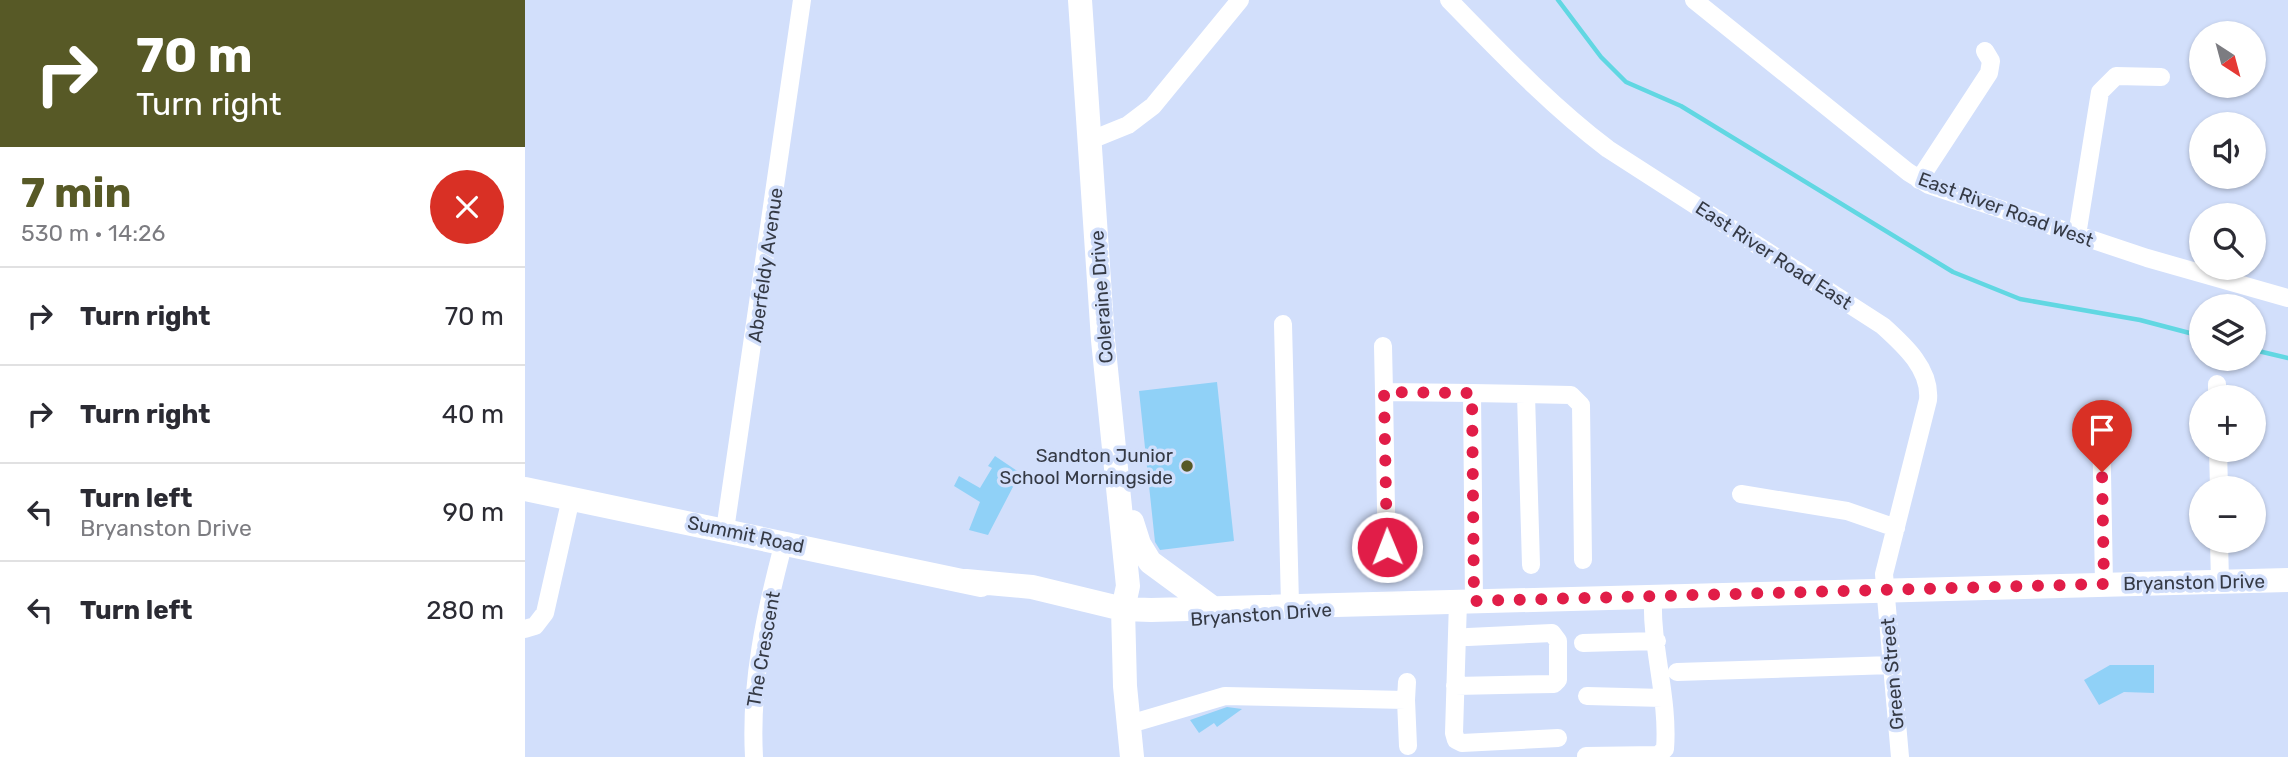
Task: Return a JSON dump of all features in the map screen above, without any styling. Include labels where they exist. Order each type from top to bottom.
[{"type":"main road","name":"Coleraine Drive","points":[[1080,0],[1103,340],[1121,499],[1129,610],[1125,687],[1137,742]]},
{"type":"main road","name":"Summit Road","points":[[525,489],[966,581],[1031,601],[1129,610]]},
{"type":"main road","points":[[1121,499],[1150,562],[1215,609]]},
{"type":"main road","name":"Bryanston Drive","points":[[1129,610],[2288,580]]},
{"type":"main road","name":"Bryanston Drive","points":[[1129,610],[1224,618],[1386,603]]},
{"type":"street","name":"Aberfeldy Avenue","points":[[726,530],[802,0]]},
{"type":"street","points":[[1091,140],[1128,125],[1153,106],[1240,0]]},
{"type":"street","name":"East River Road East","points":[[1449,0],[1526,79],[1608,149],[1832,290],[1883,326],[1909,351],[1924,377],[1929,394],[1884,574],[1884,590]]},
{"type":"street","name":"East River Road West","points":[[1694,0],[1919,180],[2077,235],[2288,298]]},
{"type":"street","points":[[1919,180],[1989,73],[1991,61],[1985,51]]},
{"type":"street","points":[[2077,235],[2100,92],[2116,76],[2161,77]]},
{"type":"street","points":[[1283,324],[1290,604]]},
{"type":"street","points":[[1383,346],[1388,567]]},
{"type":"street","points":[[1384,392],[1571,395],[1580,405],[1583,560]]},
{"type":"street","points":[[1472,393],[1466,601],[1455,686],[1456,740],[1462,743],[1558,738]]},
{"type":"street","points":[[1526,395],[1531,565]]},
{"type":"street","points":[[2101,417],[2104,584]]},
{"type":"street","points":[[1741,494],[1823,506],[1895,528]]},
{"type":"street","points":[[525,629],[535,626],[545,613],[571,498]]},
{"type":"street","name":"The Crescent","points":[[754,757],[752,715],[755,673],[784,542]]},
{"type":"street","points":[[2219,553],[2220,581]]},
{"type":"street","name":"Green Street","points":[[1884,590],[1900,757]]},
{"type":"street","points":[[1586,756],[1663,753],[1663,698],[1657,641],[1652,628],[1653,598]]},
{"type":"street","points":[[1455,686],[1554,684],[1558,680],[1558,641],[1552,633],[1468,636]]},
{"type":"street","points":[[1583,643],[1657,641]]},
{"type":"street","points":[[1677,672],[1892,665]]},
{"type":"street","points":[[1407,682],[1408,746]]},
{"type":"street","points":[[1137,742],[1225,696],[1406,700]]},
{"type":"street","points":[[1587,696],[1663,698]]},
{"type":"building","name":"Sandton Junior School Morningside","points":[[1217,382],[1234,541],[1160,550],[1155,542],[1139,391]]},
{"type":"building","points":[[995,456],[1026,477],[1022,484],[1011,478],[1015,483],[988,535],[969,530],[980,502],[954,486],[959,476],[980,488],[992,468],[988,466]]},
{"type":"building","points":[[2110,665],[2154,665],[2154,693],[2124,692],[2099,705],[2084,680]]},
{"type":"building","points":[[1227,707],[1242,709],[1217,727],[1214,723],[1199,733],[1190,720]]},
{"type":"waterway","points":[[1558,0],[1601,57],[1626,82],[1681,106],[1953,272],[2020,299],[2140,320],[2189,333]]},
{"type":"waterway","points":[[2266,353],[2288,358]]},
{"type":"place","name":"Sandton Junior School Morningside","points":[[1187,466]]},
{"type":"route","points":[[1387,547],[1384,392],[1472,393],[1474,601],[2104,584],[2102,472]]}]
